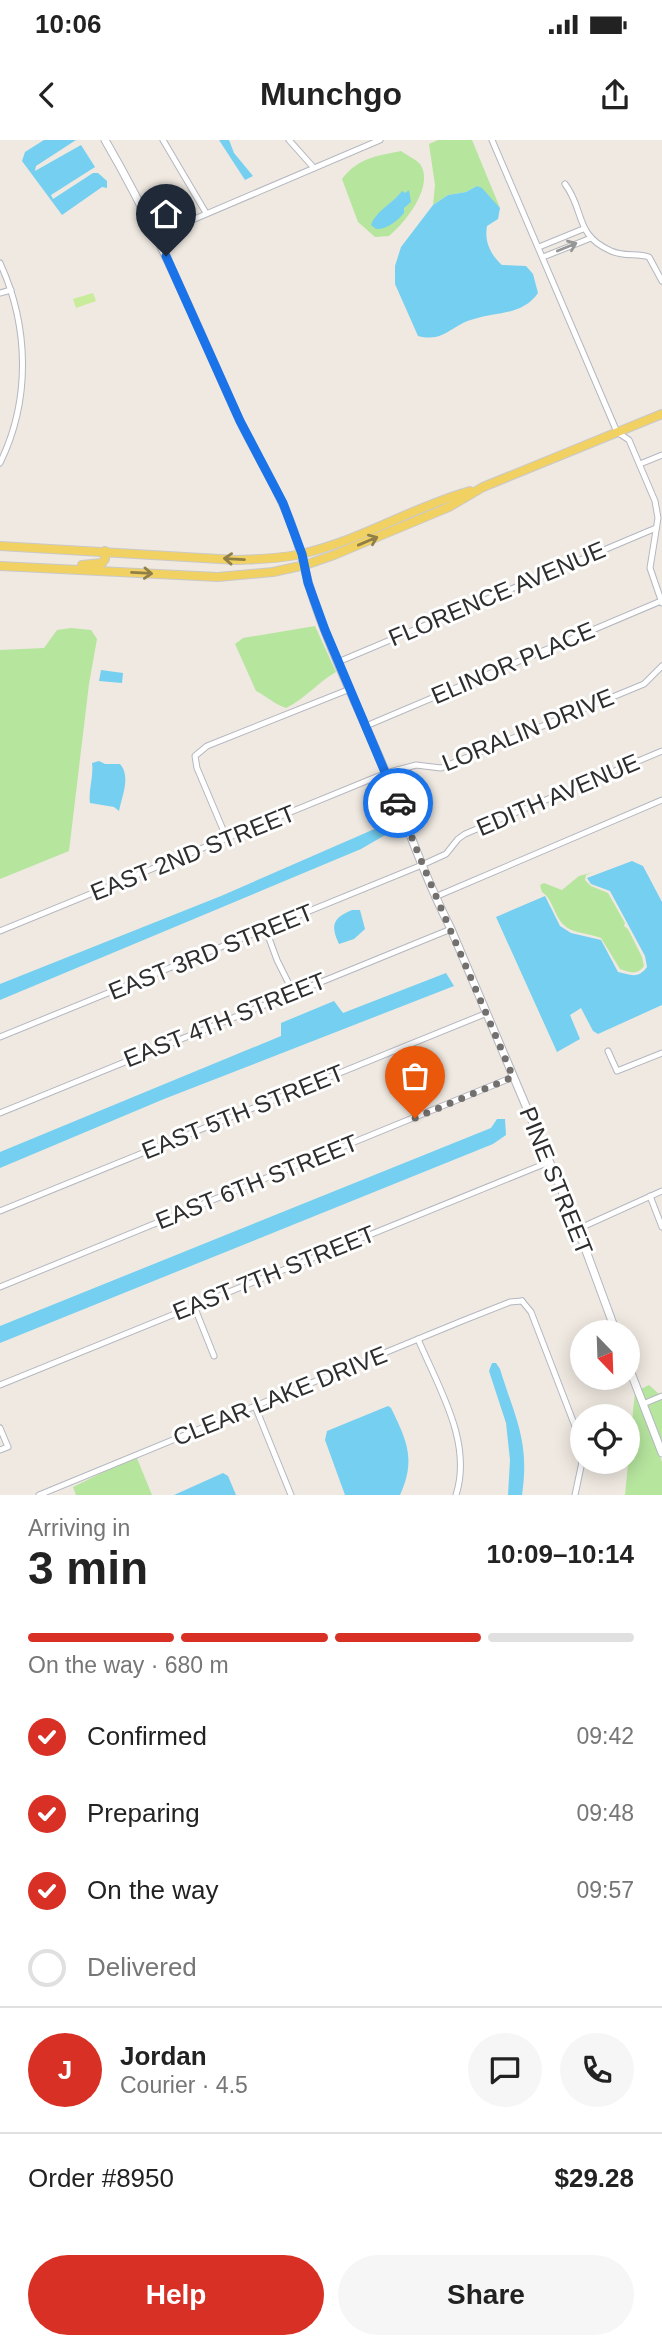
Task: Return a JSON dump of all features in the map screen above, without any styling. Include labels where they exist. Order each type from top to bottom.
[{"type":"main road","name":"PINE STREET","points":[[105,140],[157,235],[237,415],[283,503],[302,554],[316,607],[338,662],[435,897],[578,1229],[612,1320]]},
{"type":"main road","points":[[0,546],[236,560],[302,554],[444,498],[483,487],[662,414]]},
{"type":"main road","points":[[0,566],[218,577],[273,572],[334,555],[449,507],[483,487]]},
{"type":"main road","points":[[56,569],[64,564],[96,565],[105,559],[105,551]]},
{"type":"main road","points":[[638,1390],[662,1453]]},
{"type":"street","points":[[163,140],[206,213]]},
{"type":"street","points":[[289,140],[314,168]]},
{"type":"street","points":[[157,235],[380,140]]},
{"type":"street","points":[[492,140],[617,432],[629,440],[655,501],[658,517],[650,568],[662,602]]},
{"type":"street","points":[[565,184],[575,200],[583,229],[591,238],[618,253],[649,257],[662,281]]},
{"type":"street","points":[[539,247],[583,229]]},
{"type":"street","points":[[543,257],[591,238]]},
{"type":"street","points":[[0,263],[11,290],[20,331],[23,377],[15,427],[0,463]]},
{"type":"street","points":[[0,293],[11,290]]},
{"type":"street","points":[[640,464],[662,455]]},
{"type":"street","points":[[655,501],[662,498]]},
{"type":"street","name":"FLORENCE AVENUE","points":[[338,662],[656,528]]},
{"type":"street","points":[[654,584],[662,581]]},
{"type":"street","name":"ELINOR PLACE","points":[[366,726],[662,602]]},
{"type":"street","name":"LORALIN DRIVE","points":[[386,773],[416,765],[441,768],[644,684],[651,680],[662,666]]},
{"type":"street","points":[[227,839],[197,768],[195,756],[207,746],[350,689]]},
{"type":"street","name":"EDITH AVENUE","points":[[422,865],[446,854],[465,834],[662,751]]},
{"type":"street","name":"EAST 2ND STREET","points":[[0,931],[386,773]]},
{"type":"street","points":[[435,897],[662,800]]},
{"type":"street","name":"EAST 3RD STREET","points":[[0,1037],[422,865]]},
{"type":"street","name":"EAST 4TH STREET","points":[[0,1113],[451,929]]},
{"type":"street","points":[[266,930],[293,992]]},
{"type":"street","name":"EAST 5TH STREET","points":[[0,1211],[486,1013]]},
{"type":"street","points":[[608,1051],[617,1071],[662,1053]]},
{"type":"street","name":"EAST 6TH STREET","points":[[0,1287],[513,1077]]},
{"type":"street","name":"EAST 7TH STREET","points":[[0,1385],[549,1162]]},
{"type":"street","points":[[578,1229],[662,1191]]},
{"type":"street","points":[[650,1196],[662,1227]]},
{"type":"street","points":[[526,1294],[522,1301],[531,1311],[578,1434],[582,1462],[575,1495]]},
{"type":"street","name":"CLEAR LAKE DRIVE","points":[[40,1495],[506,1303],[522,1301]]},
{"type":"street","points":[[194,1306],[214,1356]]},
{"type":"street","points":[[418,1339],[458,1440],[461,1464],[456,1495]]},
{"type":"street","points":[[643,1404],[662,1396]]},
{"type":"street","points":[[255,1406],[291,1495]]},
{"type":"street","points":[[0,1428],[8,1447],[0,1450]]},
{"type":"green space","points":[[438,140],[472,140],[500,208],[477,186],[466,192],[448,195],[433,205],[435,185],[429,144]]},
{"type":"green space","points":[[401,151],[420,164],[424,173],[421,193],[410,213],[389,236],[375,237],[358,222],[342,179],[361,162]],"holes":[[[409,190],[404,208],[379,214],[402,192],[405,194]]]},
{"type":"green space","points":[[93,293],[96,301],[76,308],[73,299]]},
{"type":"green space","points":[[315,626],[336,672],[286,708],[256,691],[235,644],[243,638]]},
{"type":"green space","points":[[57,630],[91,630],[97,639],[69,851],[0,879],[0,650],[44,648]]},
{"type":"green space","points":[[594,872],[586,875],[585,880],[591,886],[608,893],[642,957],[644,966],[638,971],[620,969],[601,938],[564,925],[542,892],[540,885],[544,883],[562,890],[579,876]]},
{"type":"green space","points":[[649,1385],[659,1394],[662,1393],[662,1444],[641,1389]]},
{"type":"green space","points":[[635,1391],[640,1404],[634,1404]]},
{"type":"green space","points":[[640,1404],[662,1462],[662,1495],[625,1495],[627,1474],[640,1474]]},
{"type":"green space","points":[[136,1456],[152,1495],[76,1495],[73,1487]]},
{"type":"water","points":[[44,140],[76,140],[36,166],[35,171],[81,145],[95,167],[51,195],[53,199],[93,173],[98,173],[107,181],[107,188],[102,187],[62,215],[22,161],[25,152]]},
{"type":"water","points":[[219,140],[229,140],[234,153],[253,176],[245,180]]},
{"type":"water","points":[[477,186],[500,208],[498,219],[487,226],[488,243],[492,252],[502,265],[526,266],[533,274],[538,293],[525,305],[509,312],[466,321],[435,337],[418,336],[395,284],[395,266],[401,247],[433,205],[448,195],[466,192]]},
{"type":"water","points":[[409,190],[411,202],[398,219],[380,229],[371,225],[377,215],[402,191],[405,193]]},
{"type":"water","points":[[101,670],[123,673],[122,683],[99,681]]},
{"type":"water","points":[[99,761],[105,764],[120,764],[125,774],[119,811],[114,807],[90,803],[92,763]]},
{"type":"water","points":[[386,824],[392,831],[361,849],[0,1000],[0,984],[221,896]]},
{"type":"water","points":[[632,861],[643,866],[662,902],[662,1005],[598,1034],[593,1031],[581,1008],[570,1015],[580,1039],[557,1052],[496,917],[545,896],[560,926],[571,933],[601,940],[618,972],[637,975],[647,967],[645,956],[610,891],[591,884],[587,878]]},
{"type":"water","points":[[352,910],[360,910],[365,929],[354,939],[339,944],[335,923]]},
{"type":"water","points":[[446,973],[454,986],[164,1099],[0,1168],[0,1152],[281,1036],[281,1023],[334,1001],[343,1013]]},
{"type":"water","points":[[497,1119],[505,1119],[506,1135],[493,1144],[0,1343],[0,1326],[491,1128]]},
{"type":"water","points":[[492,1363],[496,1363],[500,1369],[520,1430],[524,1459],[522,1495],[508,1495],[510,1460],[506,1423],[489,1371]]},
{"type":"water","points":[[388,1406],[408,1451],[408,1471],[400,1495],[345,1495],[325,1440],[327,1431]]},
{"type":"water","points":[[223,1473],[228,1476],[236,1495],[174,1495]]},
{"type":"way so far","points":[[398,803],[435,897],[513,1077],[415,1118]]},
{"type":"route","points":[[166,256],[240,421],[261,457],[293,526],[316,607],[398,803]]}]
